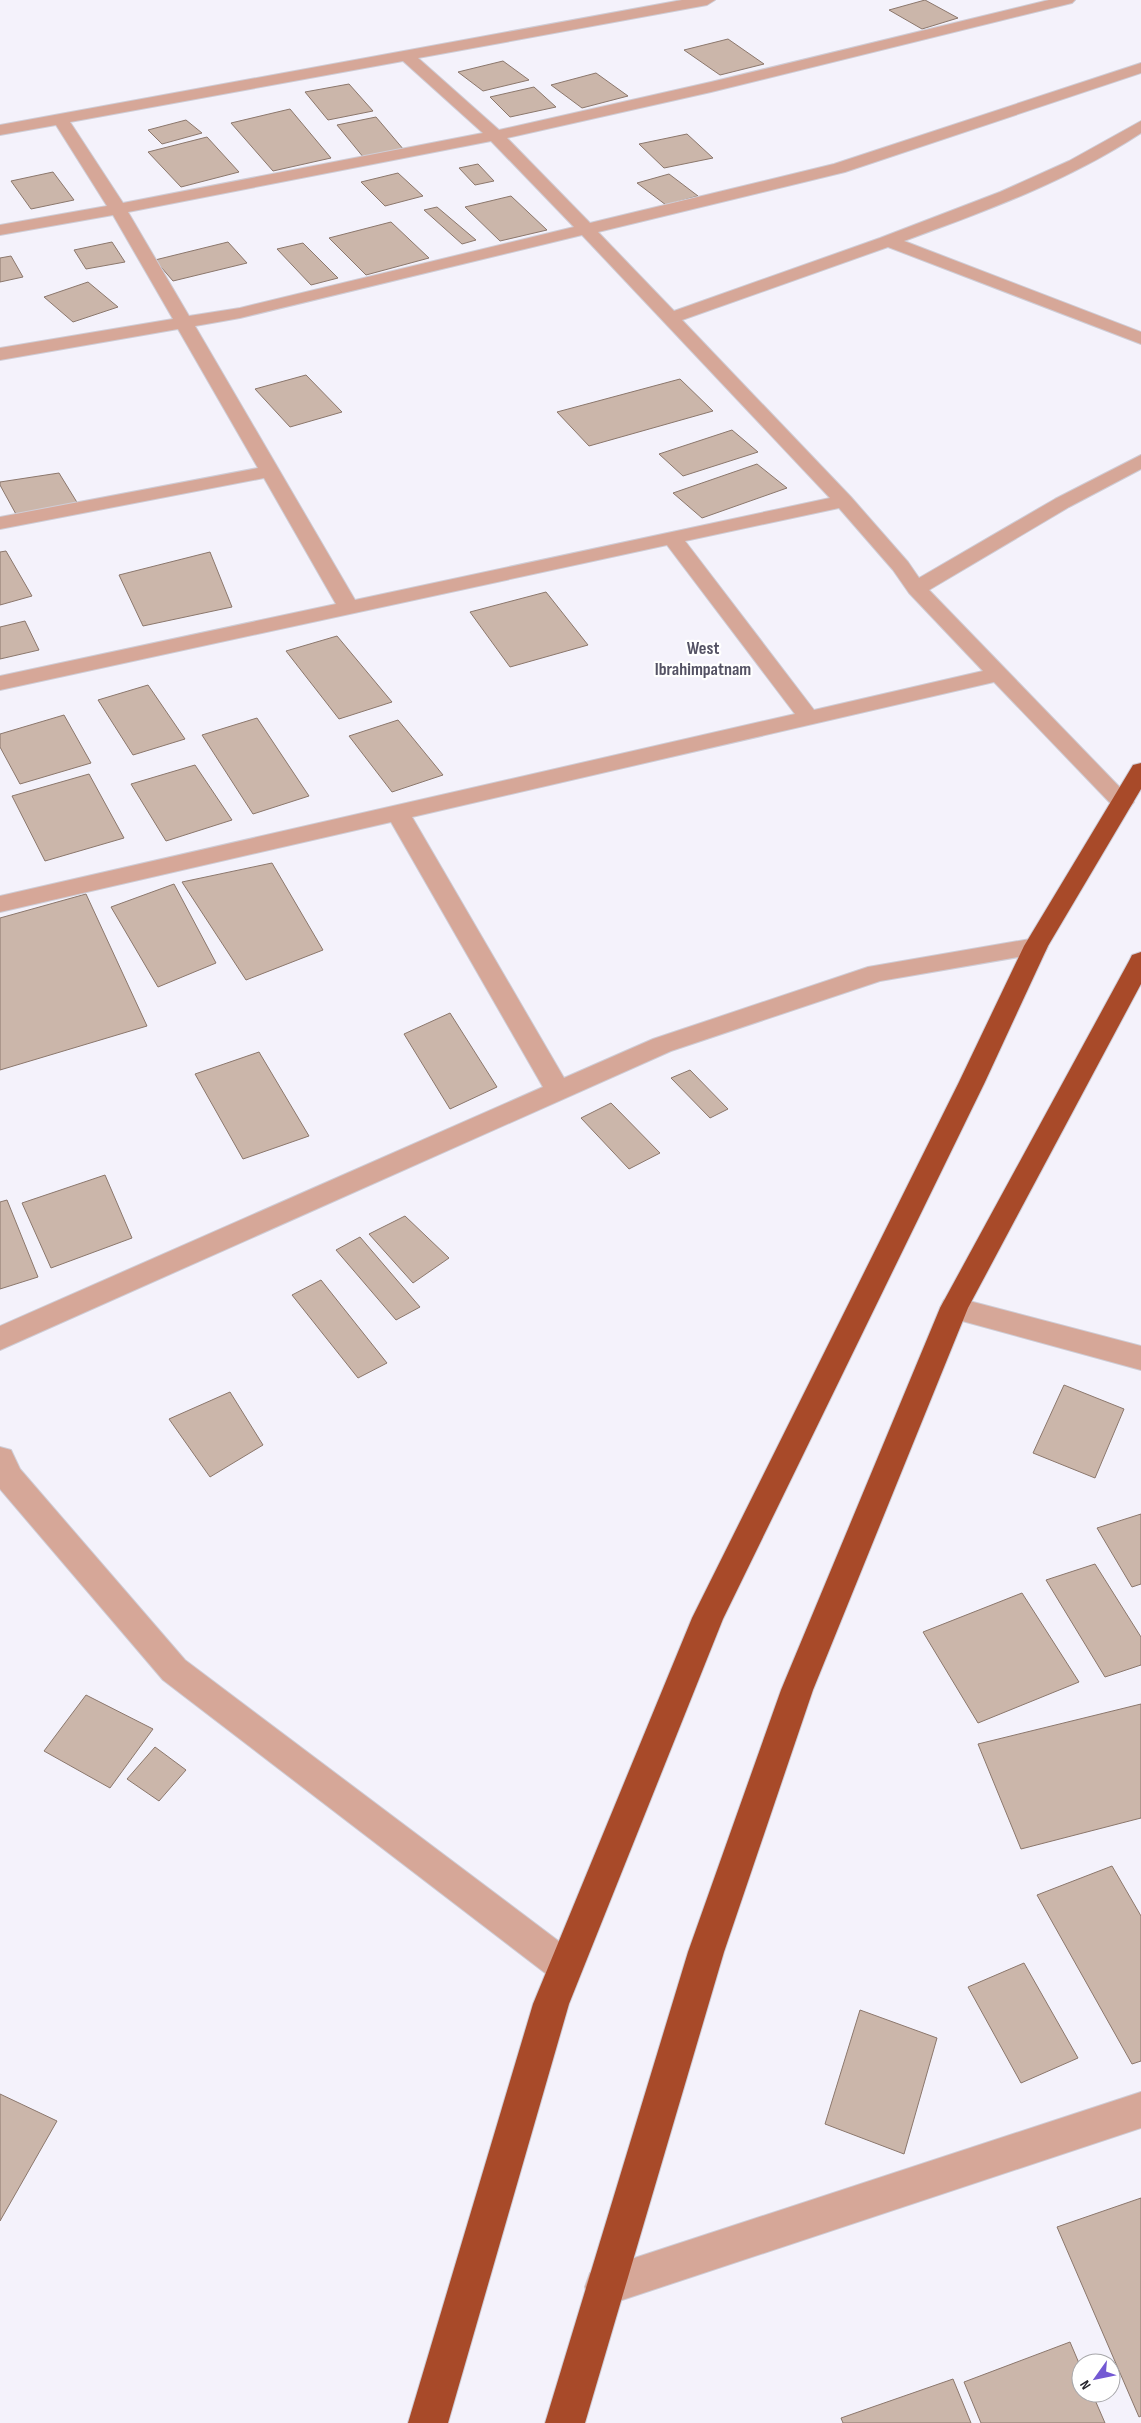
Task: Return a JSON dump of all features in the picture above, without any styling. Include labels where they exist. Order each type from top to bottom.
[{"type":"highway","points":[[428,2423],[551,2004],[708,1618],[972,1082],[1036,946],[1141,770]]},
{"type":"highway","points":[[565,2423],[604,2287],[706,1952],[797,1690],[954,1308],[1140,965]]},
{"type":"street","points":[[0,130],[707,0]]},
{"type":"street","points":[[0,230],[496,136],[782,70],[1067,0]]},
{"type":"street","points":[[407,56],[496,136],[586,229],[844,501],[901,566],[916,589],[1122,802]]},
{"type":"street","points":[[0,354],[240,313],[840,168],[1141,68]]},
{"type":"street","points":[[61,120],[118,209],[348,606]]},
{"type":"street","points":[[670,318],[890,242],[1044,181],[1096,154],[1141,126]]},
{"type":"street","points":[[890,242],[1141,338]]},
{"type":"street","points":[[916,589],[1062,504],[1141,461]]},
{"type":"street","points":[[0,523],[271,471]]},
{"type":"street","points":[[0,683],[348,606],[844,501]]},
{"type":"street","points":[[670,537],[809,718]]},
{"type":"street","points":[[0,904],[1000,674]]},
{"type":"street","points":[[398,813],[558,1091]]},
{"type":"street","points":[[0,1339],[662,1045],[877,973],[1036,946]]},
{"type":"street","points":[[954,1308],[1141,1358]]},
{"type":"street","points":[[0,1459],[8,1477],[174,1670],[566,1967]]},
{"type":"street","points":[[604,2287],[1141,2110]]},
{"type":"building","points":[[925,0],[958,18],[922,29],[889,10]]},
{"type":"building","points":[[728,39],[764,64],[720,75],[684,50]]},
{"type":"building","points":[[503,61],[529,80],[483,91],[458,72]]},
{"type":"building","points":[[596,73],[628,96],[582,108],[551,85]]},
{"type":"building","points":[[349,84],[373,111],[328,120],[305,92]]},
{"type":"building","points":[[534,87],[556,107],[510,117],[490,97]]},
{"type":"building","points":[[290,109],[331,158],[273,171],[231,123]]},
{"type":"building","points":[[376,117],[404,150],[364,158],[337,125]]},
{"type":"building","points":[[186,120],[202,133],[162,144],[148,130]]},
{"type":"building","points":[[687,134],[713,158],[664,168],[639,144]]},
{"type":"building","points":[[207,137],[239,172],[181,187],[148,152]]},
{"type":"building","points":[[478,164],[494,181],[475,185],[459,168]]},
{"type":"building","points":[[53,172],[74,200],[31,209],[11,181]]},
{"type":"building","points":[[398,173],[423,196],[385,206],[361,182]]},
{"type":"building","points":[[669,174],[698,196],[666,205],[637,183]]},
{"type":"building","points":[[511,196],[547,230],[500,241],[465,207]]},
{"type":"building","points":[[437,207],[476,240],[462,244],[424,210]]},
{"type":"building","points":[[391,222],[429,258],[366,275],[329,238]]},
{"type":"building","points":[[112,242],[125,262],[86,269],[74,250]]},
{"type":"building","points":[[228,242],[247,263],[173,281],[155,260]]},
{"type":"building","points":[[303,243],[338,278],[311,285],[277,249]]},
{"type":"building","points":[[11,256],[23,277],[0,282],[0,258]]},
{"type":"building","points":[[88,282],[118,307],[73,322],[44,297]]},
{"type":"building","points":[[306,375],[342,412],[290,427],[255,389]]},
{"type":"building","points":[[680,379],[713,411],[589,446],[557,412]]},
{"type":"building","points":[[732,430],[758,452],[683,476],[659,454]]},
{"type":"building","points":[[757,464],[787,488],[702,518],[673,493]]},
{"type":"building","points":[[59,473],[78,504],[17,516],[0,485],[0,482]]},
{"type":"building","points":[[6,551],[32,596],[0,605],[0,552]]},
{"type":"building","points":[[210,552],[232,607],[143,626],[119,575]]},
{"type":"building","points":[[546,592],[588,645],[510,667],[470,612]]},
{"type":"building","points":[[25,621],[39,650],[0,659],[0,627]]},
{"type":"building","points":[[337,636],[392,702],[339,719],[286,651]]},
{"type":"building","points":[[148,685],[185,739],[133,755],[98,700]]},
{"type":"building","points":[[64,715],[91,763],[20,784],[0,747],[0,734]]},
{"type":"building","points":[[257,718],[309,796],[253,814],[202,735]]},
{"type":"building","points":[[398,720],[443,775],[392,792],[349,736]]},
{"type":"building","points":[[195,765],[232,820],[166,841],[131,784]]},
{"type":"building","points":[[89,774],[124,838],[45,861],[12,796]]},
{"type":"building","points":[[272,863],[323,950],[246,980],[182,882]]},
{"type":"building","points":[[174,884],[216,963],[158,987],[111,907]]},
{"type":"building","points":[[86,894],[147,1026],[0,1070],[0,918]]},
{"type":"building","points":[[450,1013],[497,1087],[450,1109],[404,1034]]},
{"type":"building","points":[[259,1052],[309,1136],[243,1159],[195,1074]]},
{"type":"building","points":[[690,1070],[728,1109],[710,1118],[671,1078]]},
{"type":"building","points":[[611,1103],[660,1153],[629,1169],[581,1118]]},
{"type":"building","points":[[105,1175],[132,1238],[51,1268],[22,1203]]},
{"type":"building","points":[[7,1200],[38,1277],[0,1289],[0,1202]]},
{"type":"building","points":[[405,1216],[449,1258],[413,1283],[369,1234]]},
{"type":"building","points":[[360,1237],[420,1307],[396,1320],[336,1250]]},
{"type":"building","points":[[321,1280],[387,1363],[358,1378],[292,1295]]},
{"type":"building","points":[[1064,1385],[1124,1409],[1095,1478],[1033,1453]]},
{"type":"building","points":[[230,1392],[263,1445],[210,1477],[169,1419]]},
{"type":"building","points":[[1141,1514],[1141,1584],[1132,1587],[1097,1528]]},
{"type":"building","points":[[1095,1564],[1141,1637],[1141,1665],[1105,1677],[1046,1580]]},
{"type":"building","points":[[1022,1593],[1079,1682],[978,1723],[923,1632]]},
{"type":"building","points":[[86,1695],[153,1729],[110,1788],[44,1751]]},
{"type":"building","points":[[1141,1704],[1141,1818],[1021,1849],[978,1744]]},
{"type":"building","points":[[155,1747],[186,1770],[159,1801],[127,1779]]},
{"type":"building","points":[[1112,1866],[1141,1916],[1141,2061],[1132,2064],[1037,1895]]},
{"type":"building","points":[[1024,1963],[1078,2058],[1021,2083],[968,1987]]},
{"type":"building","points":[[860,2010],[937,2038],[904,2154],[825,2124]]},
{"type":"building","points":[[0,2094],[57,2121],[0,2221]]},
{"type":"building","points":[[1141,2198],[1141,2416],[1139,2417],[1121,2375],[1121,2353],[1111,2353],[1057,2227]]},
{"type":"building","points":[[1070,2342],[1075,2353],[1071,2353],[1071,2403],[1096,2403],[1105,2423],[981,2423],[964,2382]]},
{"type":"building","points":[[953,2379],[971,2423],[843,2423],[841,2418]]},
{"type":"district","name":"West Ibrahimpatnam","points":[[703,658]]}]
